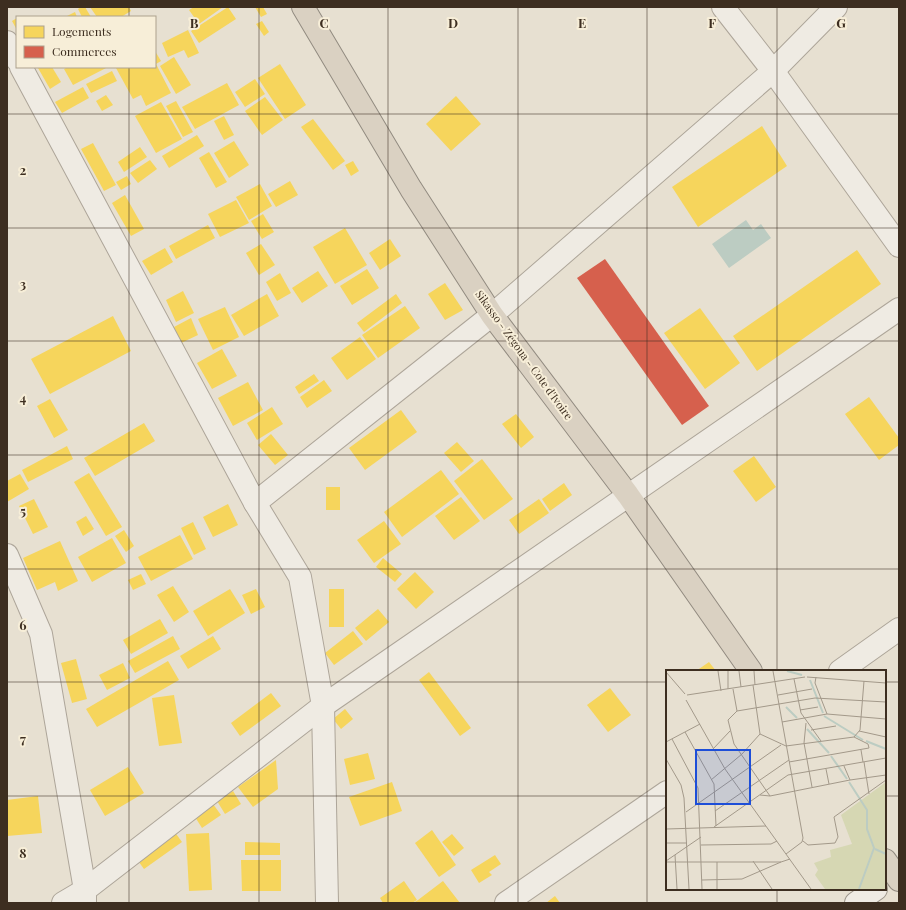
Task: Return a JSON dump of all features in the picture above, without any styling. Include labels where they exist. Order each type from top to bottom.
[{"type":"highway","name":"Sikasso - Zégoua - Cote d'Ivoire","points":[[303,7],[411,189],[492,315],[628,495],[750,670]]},
{"type":"street","points":[[723,7],[773,71],[899,246]]},
{"type":"street","points":[[255,503],[492,315],[773,71],[836,7]]},
{"type":"street","points":[[7,42],[16,58]]},
{"type":"street","points":[[22,68],[255,503],[300,577],[323,706],[328,903]]},
{"type":"street","points":[[63,903],[85,896],[323,706],[899,309]]},
{"type":"street","points":[[7,555],[41,634],[85,896]]},
{"type":"street","points":[[841,670],[899,630]]},
{"type":"street","points":[[506,903],[666,793]]},
{"type":"street","points":[[856,903],[875,890]]},
{"type":"shaded area","points":[[746,220],[753,230],[761,224],[771,238],[729,268],[712,244]]},
{"type":"building: Logements","points":[[85,7],[90,16],[82,16],[78,9]]},
{"type":"building: Logements","points":[[90,7],[129,7],[131,11],[123,16],[96,16]]},
{"type":"building: Logements","points":[[194,7],[223,7],[199,24],[189,10]]},
{"type":"building: Logements","points":[[228,7],[236,19],[199,43],[191,31]]},
{"type":"building: Logements","points":[[255,7],[263,7],[267,14],[261,17]]},
{"type":"building: Logements","points":[[75,12],[77,16],[67,16]]},
{"type":"building: Logements","points":[[16,19],[16,28],[12,21]]},
{"type":"building: Logements","points":[[262,21],[269,32],[264,36],[256,24]]},
{"type":"building: Logements","points":[[188,30],[199,53],[188,58],[184,50],[168,57],[162,43]]},
{"type":"building: Logements","points":[[156,53],[161,61],[156,64]]},
{"type":"building: Logements","points":[[174,57],[191,85],[176,94],[160,66]]},
{"type":"building: Logements","points":[[156,64],[171,93],[146,106],[141,95],[133,99],[116,68],[156,68]]},
{"type":"building: Logements","points":[[280,64],[306,105],[285,119],[258,78]]},
{"type":"building: Logements","points":[[38,68],[53,68],[61,82],[50,89]]},
{"type":"building: Logements","points":[[66,68],[106,68],[73,85],[64,69]]},
{"type":"building: Logements","points":[[112,71],[117,81],[91,93],[86,84]]},
{"type":"building: Logements","points":[[255,79],[265,94],[245,107],[235,92]]},
{"type":"building: Logements","points":[[227,83],[239,105],[195,129],[182,107]]},
{"type":"building: Logements","points":[[83,87],[89,98],[62,113],[55,102]]},
{"type":"building: Logements","points":[[106,95],[113,105],[102,111],[96,101]]},
{"type":"building: Logements","points":[[456,96],[481,124],[451,151],[426,124]]},
{"type":"building: Logements","points":[[265,97],[283,120],[262,135],[245,111]]},
{"type":"building: Logements","points":[[176,101],[193,132],[183,137],[166,106]]},
{"type":"building: Logements","points":[[161,102],[182,139],[156,153],[135,116]]},
{"type":"building: Logements","points":[[224,116],[234,135],[224,140],[214,121]]},
{"type":"building: Logements","points":[[313,119],[345,161],[333,170],[301,127]]},
{"type":"building: Logements","points":[[762,126],[787,166],[698,227],[672,187]]},
{"type":"building: Logements","points":[[197,135],[204,146],[169,168],[162,156]]},
{"type":"building: Logements","points":[[234,141],[249,165],[229,178],[214,153]]},
{"type":"building: Logements","points":[[93,143],[116,185],[104,191],[81,149]]},
{"type":"building: Logements","points":[[140,147],[147,157],[124,172],[118,162]]},
{"type":"building: Logements","points":[[209,152],[227,182],[216,188],[199,158]]},
{"type":"building: Logements","points":[[150,160],[157,169],[138,183],[130,173]]},
{"type":"building: Logements","points":[[353,161],[359,171],[351,176],[345,165]]},
{"type":"building: Logements","points":[[127,176],[131,184],[121,190],[116,182]]},
{"type":"building: Logements","points":[[290,181],[298,195],[276,207],[268,194]]},
{"type":"building: Logements","points":[[260,184],[272,206],[249,220],[236,197]]},
{"type":"building: Logements","points":[[125,195],[144,229],[131,236],[112,203]]},
{"type":"building: Logements","points":[[236,200],[249,223],[220,237],[208,214]]},
{"type":"building: Logements","points":[[263,214],[274,232],[262,239],[251,221]]},
{"type":"building: Logements","points":[[208,225],[215,238],[176,259],[169,246]]},
{"type":"building: Logements","points":[[345,228],[367,265],[335,284],[313,247]]},
{"type":"building: Logements","points":[[390,239],[401,256],[380,270],[369,253]]},
{"type":"building: Logements","points":[[261,244],[275,265],[259,275],[246,253]]},
{"type":"building: Logements","points":[[165,248],[173,262],[151,275],[142,261]]},
{"type":"building: Logements","points":[[857,250],[881,284],[757,371],[733,336]]},
{"type":"building: Logements","points":[[367,269],[379,288],[352,305],[340,286]]},
{"type":"building: Logements","points":[[318,271],[328,286],[302,303],[292,288]]},
{"type":"building: Logements","points":[[280,273],[291,293],[277,301],[266,282]]},
{"type":"building: Logements","points":[[445,283],[463,310],[445,320],[428,294]]},
{"type":"building: Logements","points":[[183,291],[194,313],[176,322],[166,300]]},
{"type":"building: Logements","points":[[267,294],[279,316],[244,336],[231,315]]},
{"type":"building: Logements","points":[[396,294],[402,303],[364,332],[357,323]]},
{"type":"building: Logements","points":[[405,306],[420,328],[378,358],[362,335]]},
{"type":"building: Logements","points":[[225,307],[239,337],[213,350],[198,319]]},
{"type":"building: Logements","points":[[700,308],[740,363],[705,389],[664,333]]},
{"type":"building: Logements","points":[[113,316],[131,351],[50,394],[31,359]]},
{"type":"building: Logements","points":[[191,318],[198,335],[181,343],[174,327]]},
{"type":"building: Logements","points":[[360,337],[376,359],[347,380],[331,358]]},
{"type":"building: Logements","points":[[222,349],[237,376],[212,389],[197,363]]},
{"type":"building: Logements","points":[[314,374],[319,381],[299,394],[295,387]]},
{"type":"building: Logements","points":[[324,380],[332,391],[307,408],[300,397]]},
{"type":"building: Logements","points":[[248,382],[263,410],[233,426],[218,398]]},
{"type":"building: Logements","points":[[869,397],[899,438],[899,445],[879,460],[845,414]]},
{"type":"building: Logements","points":[[50,399],[68,430],[54,438],[37,406]]},
{"type":"building: Logements","points":[[272,407],[283,424],[257,440],[247,423]]},
{"type":"building: Logements","points":[[401,410],[417,432],[365,470],[349,448]]},
{"type":"building: Logements","points":[[516,414],[534,437],[521,448],[502,424]]},
{"type":"building: Logements","points":[[144,423],[155,441],[95,476],[84,458]]},
{"type":"building: Logements","points":[[271,434],[288,455],[275,465],[258,445]]},
{"type":"building: Logements","points":[[457,442],[474,461],[461,472],[444,453]]},
{"type":"building: Logements","points":[[67,446],[73,459],[28,482],[22,470]]},
{"type":"building: Logements","points":[[754,456],[776,487],[756,502],[733,471]]},
{"type":"building: Logements","points":[[482,459],[513,499],[484,520],[454,481]]},
{"type":"building: Logements","points":[[441,470],[459,494],[402,537],[384,512]]},
{"type":"building: Logements","points":[[89,473],[122,527],[106,536],[74,482]]},
{"type":"building: Logements","points":[[20,474],[29,489],[7,502],[7,481]]},
{"type":"building: Logements","points":[[564,483],[572,495],[550,511],[542,499]]},
{"type":"building: Logements","points":[[326,487],[340,487],[340,510],[326,510]]},
{"type":"building: Logements","points":[[461,497],[480,521],[454,540],[435,516]]},
{"type":"building: Logements","points":[[34,499],[48,527],[33,534],[19,506]]},
{"type":"building: Logements","points":[[539,499],[549,513],[519,534],[509,520]]},
{"type":"building: Logements","points":[[228,504],[238,525],[213,537],[203,517]]},
{"type":"building: Logements","points":[[86,516],[94,529],[83,536],[76,522]]},
{"type":"building: Logements","points":[[384,521],[401,544],[374,563],[357,540]]},
{"type":"building: Logements","points":[[193,522],[206,549],[194,555],[181,528]]},
{"type":"building: Logements","points":[[124,530],[134,546],[126,552],[115,536]]},
{"type":"building: Logements","points":[[180,535],[193,559],[151,581],[138,557]]},
{"type":"building: Logements","points":[[112,538],[126,563],[92,582],[78,557]]},
{"type":"building: Logements","points":[[60,541],[78,581],[58,591],[55,582],[37,590],[23,558]]},
{"type":"building: Logements","points":[[383,558],[402,574],[395,582],[376,567]]},
{"type":"building: Logements","points":[[415,572],[434,592],[416,609],[397,589]]},
{"type":"building: Logements","points":[[141,574],[146,584],[133,590],[128,580]]},
{"type":"building: Logements","points":[[173,586],[189,612],[174,622],[157,595]]},
{"type":"building: Logements","points":[[230,589],[245,613],[208,636],[193,611]]},
{"type":"building: Logements","points":[[256,589],[265,607],[251,614],[242,595]]},
{"type":"building: Logements","points":[[329,589],[344,589],[344,627],[329,627]]},
{"type":"building: Logements","points":[[378,609],[389,622],[366,641],[355,628]]},
{"type":"building: Logements","points":[[160,619],[168,633],[131,654],[123,640]]},
{"type":"building: Logements","points":[[353,631],[363,644],[334,665],[325,653]]},
{"type":"building: Logements","points":[[173,636],[180,649],[135,673],[128,661]]},
{"type":"building: Logements","points":[[213,636],[221,649],[188,669],[180,656]]},
{"type":"building: Logements","points":[[76,659],[87,699],[72,703],[61,663]]},
{"type":"building: Logements","points":[[168,661],[179,680],[97,727],[86,709]]},
{"type":"building: Logements","points":[[709,662],[715,670],[697,670]]},
{"type":"building: Logements","points":[[123,663],[130,678],[107,690],[99,675]]},
{"type":"building: Logements","points":[[429,672],[471,728],[460,736],[419,680]]},
{"type":"building: Logements","points":[[610,688],[631,715],[608,732],[587,705]]},
{"type":"building: Logements","points":[[271,693],[281,706],[240,736],[231,723]]},
{"type":"building: Logements","points":[[174,695],[182,743],[159,746],[152,698]]},
{"type":"building: Logements","points":[[345,709],[353,719],[341,729],[333,719]]},
{"type":"building: Logements","points":[[368,753],[375,779],[350,785],[344,759]]},
{"type":"building: Logements","points":[[276,760],[278,789],[253,807],[238,787]]},
{"type":"building: Logements","points":[[128,767],[144,793],[105,816],[90,790]]},
{"type":"building: Logements","points":[[392,782],[402,811],[360,826],[349,797]]},
{"type":"building: Logements","points":[[233,791],[241,804],[225,814],[217,801]]},
{"type":"building: Logements","points":[[38,796],[42,833],[7,836],[7,800]]},
{"type":"building: Logements","points":[[213,804],[221,815],[202,828],[195,817]]},
{"type":"building: Logements","points":[[432,830],[456,865],[439,877],[415,843]]},
{"type":"building: Logements","points":[[174,831],[182,842],[144,869],[136,858]]},
{"type":"building: Logements","points":[[209,833],[212,890],[189,891],[186,834]]},
{"type":"building: Logements","points":[[452,834],[464,848],[454,856],[442,842]]},
{"type":"building: Logements","points":[[245,842],[280,843],[280,855],[245,855]]},
{"type":"building: Logements","points":[[495,855],[501,864],[489,872],[492,875],[479,883],[471,870]]},
{"type":"building: Logements","points":[[241,860],[281,860],[281,891],[242,891]]},
{"type":"building: Logements","points":[[404,881],[417,900],[412,903],[383,903],[380,898]]},
{"type":"building: Logements","points":[[443,881],[460,903],[413,903],[418,900]]},
{"type":"building: Logements","points":[[555,896],[560,903],[546,903]]},
{"type":"building: Commerces","points":[[605,259],[709,406],[682,425],[577,278]]}]
